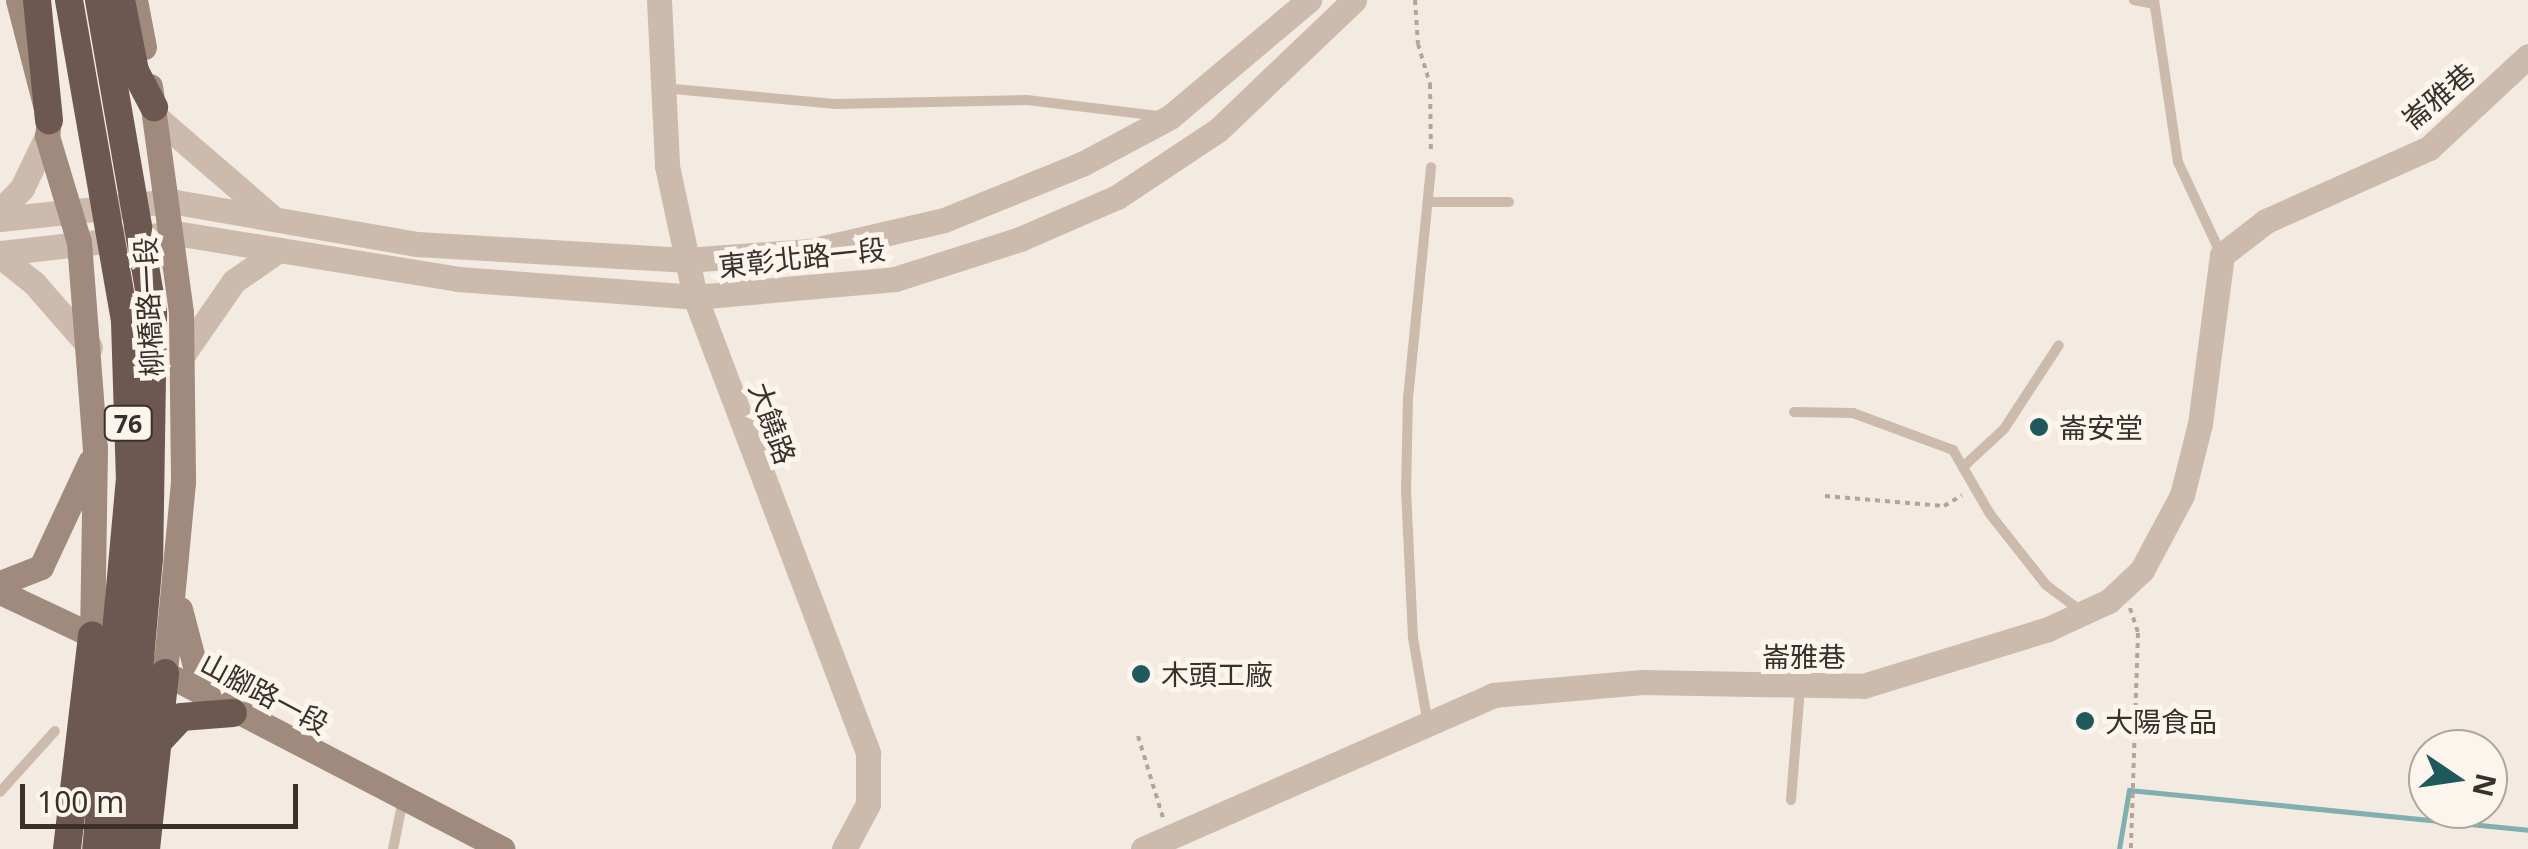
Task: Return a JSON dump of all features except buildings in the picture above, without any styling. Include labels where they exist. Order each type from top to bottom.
[{"type":"highway","points":[[37,0],[48,128]]},
{"type":"highway","name":"76","points":[[69,0],[125,322],[130,478],[96,849]]},
{"type":"highway","name":"76","points":[[99,0],[152,313],[149,558],[123,849]]},
{"type":"highway","points":[[121,0],[135,71],[155,112]]},
{"type":"highway","points":[[67,849],[92,636]]},
{"type":"highway","points":[[146,849],[165,673]]},
{"type":"highway","points":[[158,742],[181,717],[233,713]]},
{"type":"main road","points":[[18,0],[79,242],[95,448],[92,636]]},
{"type":"main road","name":"柳橋路一段","points":[[135,0],[170,201],[182,356],[179,556],[165,673]]},
{"type":"main road","points":[[0,583],[41,567],[95,448]]},
{"type":"main road","points":[[179,556],[180,620],[196,670],[233,713]]},
{"type":"main road","name":"山腳路一段","points":[[0,592],[165,673],[233,713],[502,849]]},
{"type":"street","name":"大饒路","points":[[659,0],[660,88],[672,201],[694,297],[868,752],[868,804],[844,849]]},
{"type":"street","name":"東彰北路一段","points":[[0,215],[73,212],[170,201],[417,244],[686,260],[810,250],[944,220],[1011,197],[1170,117],[1309,0]]},
{"type":"street","name":"東彰北路一段","points":[[0,255],[174,233],[458,278],[694,297],[895,278],[1020,239],[1117,197],[1218,130],[1354,0]]},
{"type":"street","name":"崙雅巷","points":[[1143,849],[1427,719],[1494,695],[1554,685],[1800,689],[1863,686],[2085,614],[2124,590],[2150,557],[2182,495],[2200,424],[2222,255],[2266,221],[2429,148],[2528,56]]},
{"type":"street","points":[[155,112],[274,220]]},
{"type":"street","points":[[0,215],[22,188],[48,128]]},
{"type":"street","points":[[182,356],[234,281],[279,250]]},
{"type":"street","points":[[0,255],[34,283],[90,347]]},
{"type":"lane","points":[[2134,0],[2154,2],[2178,162],[2222,255]]},
{"type":"lane","points":[[660,88],[834,104],[1027,100],[1170,117]]},
{"type":"lane","points":[[1427,719],[1413,638],[1406,492],[1408,398],[1431,202],[1431,167]]},
{"type":"lane","points":[[1431,202],[1509,202]]},
{"type":"lane","points":[[1963,467],[2004,429],[2059,346]]},
{"type":"lane","points":[[1794,412],[1854,413],[1939,441],[1963,467],[2046,585],[2085,614]]},
{"type":"lane","points":[[1791,800],[1800,689]]},
{"type":"lane","points":[[0,792],[55,731]]},
{"type":"lane","points":[[393,849],[404,799]]},
{"type":"path","points":[[1415,0],[1418,44],[1430,84],[1431,167]]},
{"type":"path","points":[[1825,496],[1944,506],[1975,488]]},
{"type":"path","points":[[2124,590],[2138,633],[2131,849]]},
{"type":"path","points":[[1138,736],[1169,838]]},
{"type":"waterway","points":[[2119,849],[2129,790],[2528,830]]},
{"type":"place","name":"崙安堂","points":[[2039,427]]},
{"type":"place","name":"木頭工廠","points":[[1141,674]]},
{"type":"place","name":"大陽食品","points":[[2085,721]]}]
